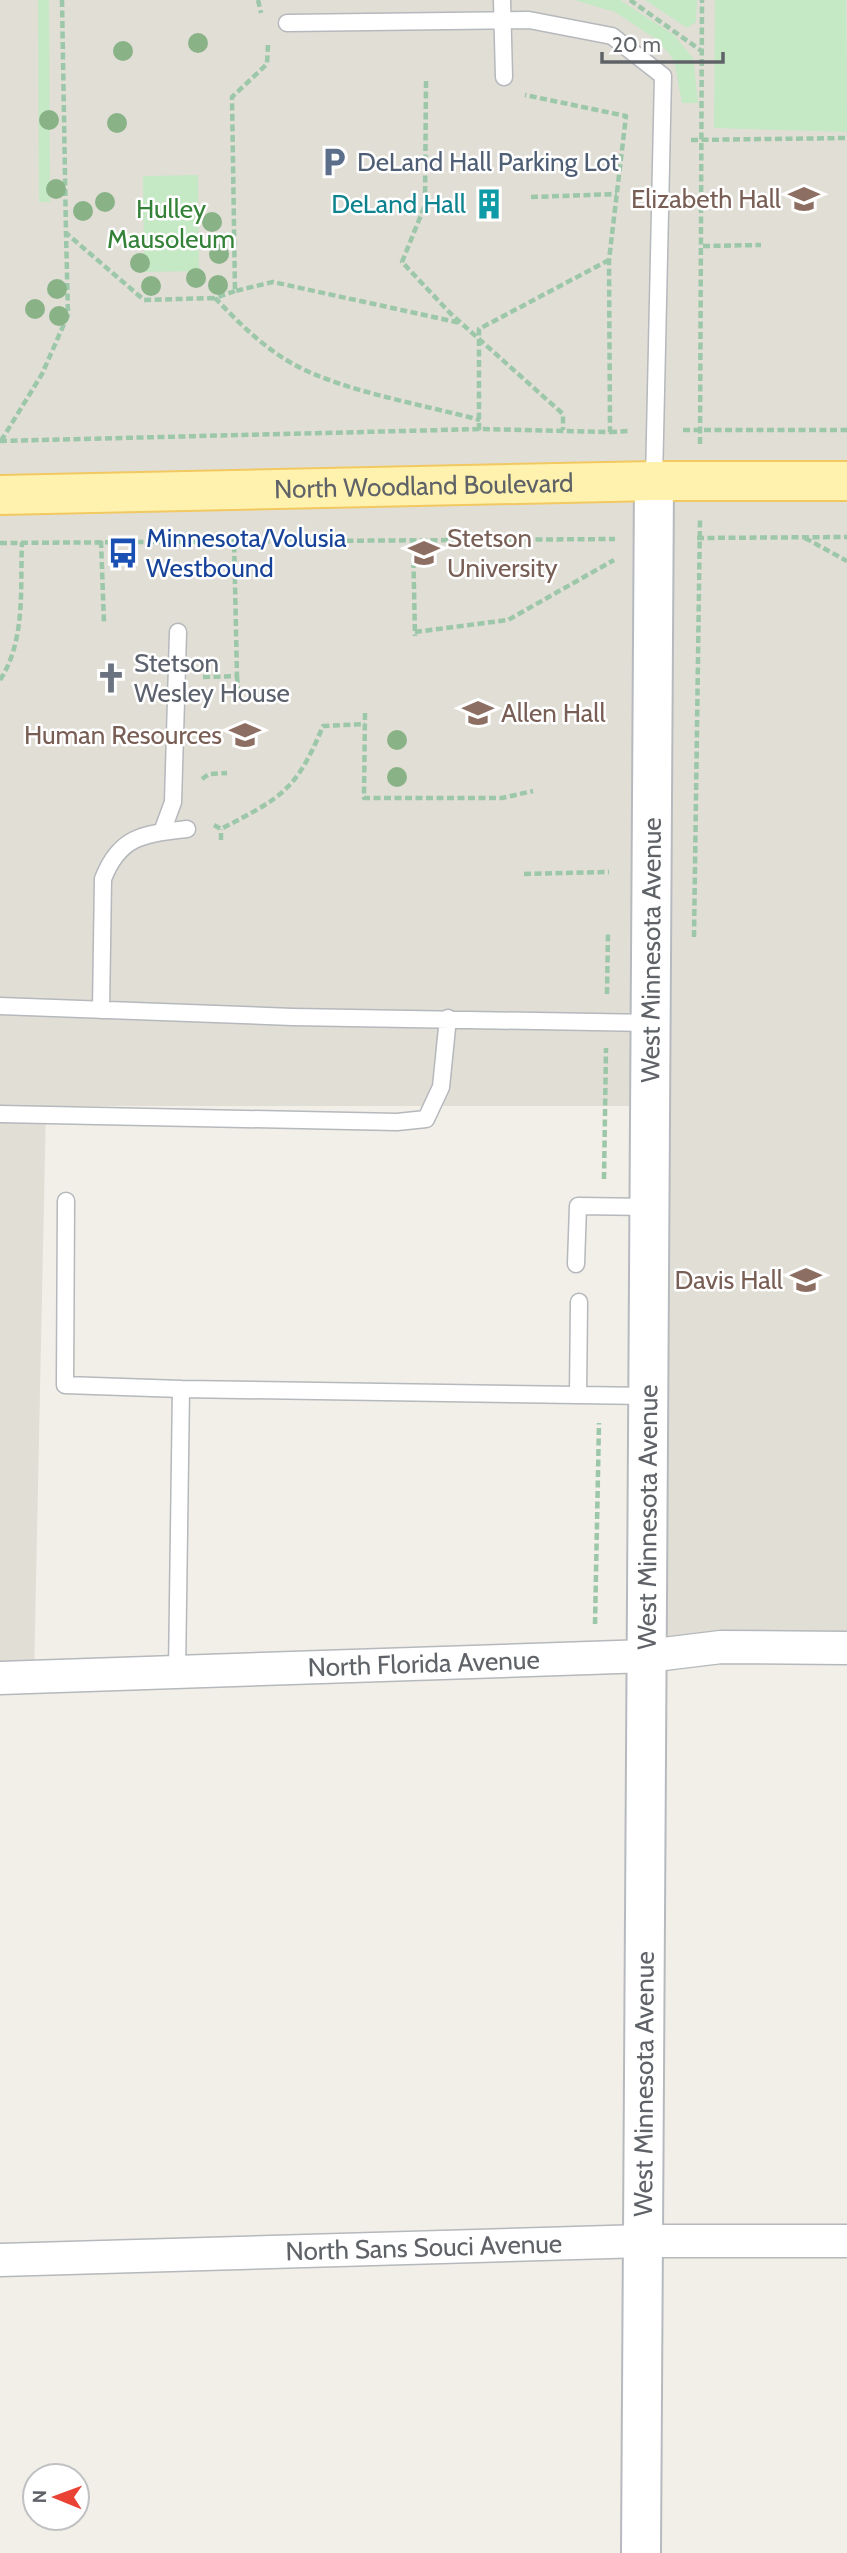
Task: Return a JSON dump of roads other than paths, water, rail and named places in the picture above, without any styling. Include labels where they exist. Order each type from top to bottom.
[{"type":"main road","name":"North Woodland Boulevard","points":[[0,495],[654,481],[847,481]]},
{"type":"street","name":"West Minnesota Avenue","points":[[641,2553],[654,481]]},
{"type":"street","name":"North Florida Avenue","points":[[0,1678],[647,1656],[721,1647],[847,1648]]},
{"type":"street","name":"North Sans Souci Avenue","points":[[0,2260],[643,2241],[847,2241]]},
{"type":"lane","points":[[502,0],[504,77]]},
{"type":"lane","points":[[286,23],[528,20],[612,36],[663,76],[654,481]]},
{"type":"lane","points":[[162,832],[173,802],[178,632]]},
{"type":"lane","points":[[101,1010],[103,879],[110,861],[138,836],[187,829]]},
{"type":"lane","points":[[0,1006],[293,1017],[651,1023]]},
{"type":"lane","points":[[0,1114],[397,1122],[426,1119],[441,1087],[449,1018]]},
{"type":"lane","points":[[66,1201],[65,1385],[649,1396]]},
{"type":"lane","points":[[576,1264],[578,1206],[650,1207]]},
{"type":"lane","points":[[578,1395],[579,1302]]},
{"type":"lane","points":[[177,1672],[181,1389]]},
{"type":"place","name":"DeLand Hall Parking Lot","points":[[334,162]]},
{"type":"place","name":"Elizabeth Hall","points":[[804,199]]},
{"type":"place","name":"DeLand Hall","points":[[489,204]]},
{"type":"place","name":"Minnesota/Volusia Westbound","points":[[123,553]]},
{"type":"place","name":"Stetson University","points":[[424,553]]},
{"type":"place","name":"Stetson Wesley House","points":[[111,678]]},
{"type":"place","name":"Allen Hall","points":[[478,713]]},
{"type":"place","name":"Human Resources","points":[[245,735]]},
{"type":"place","name":"Davis Hall","points":[[806,1280]]},
{"type":"park label","name":"Hulley Mausoleum","points":[[171,224]]}]
